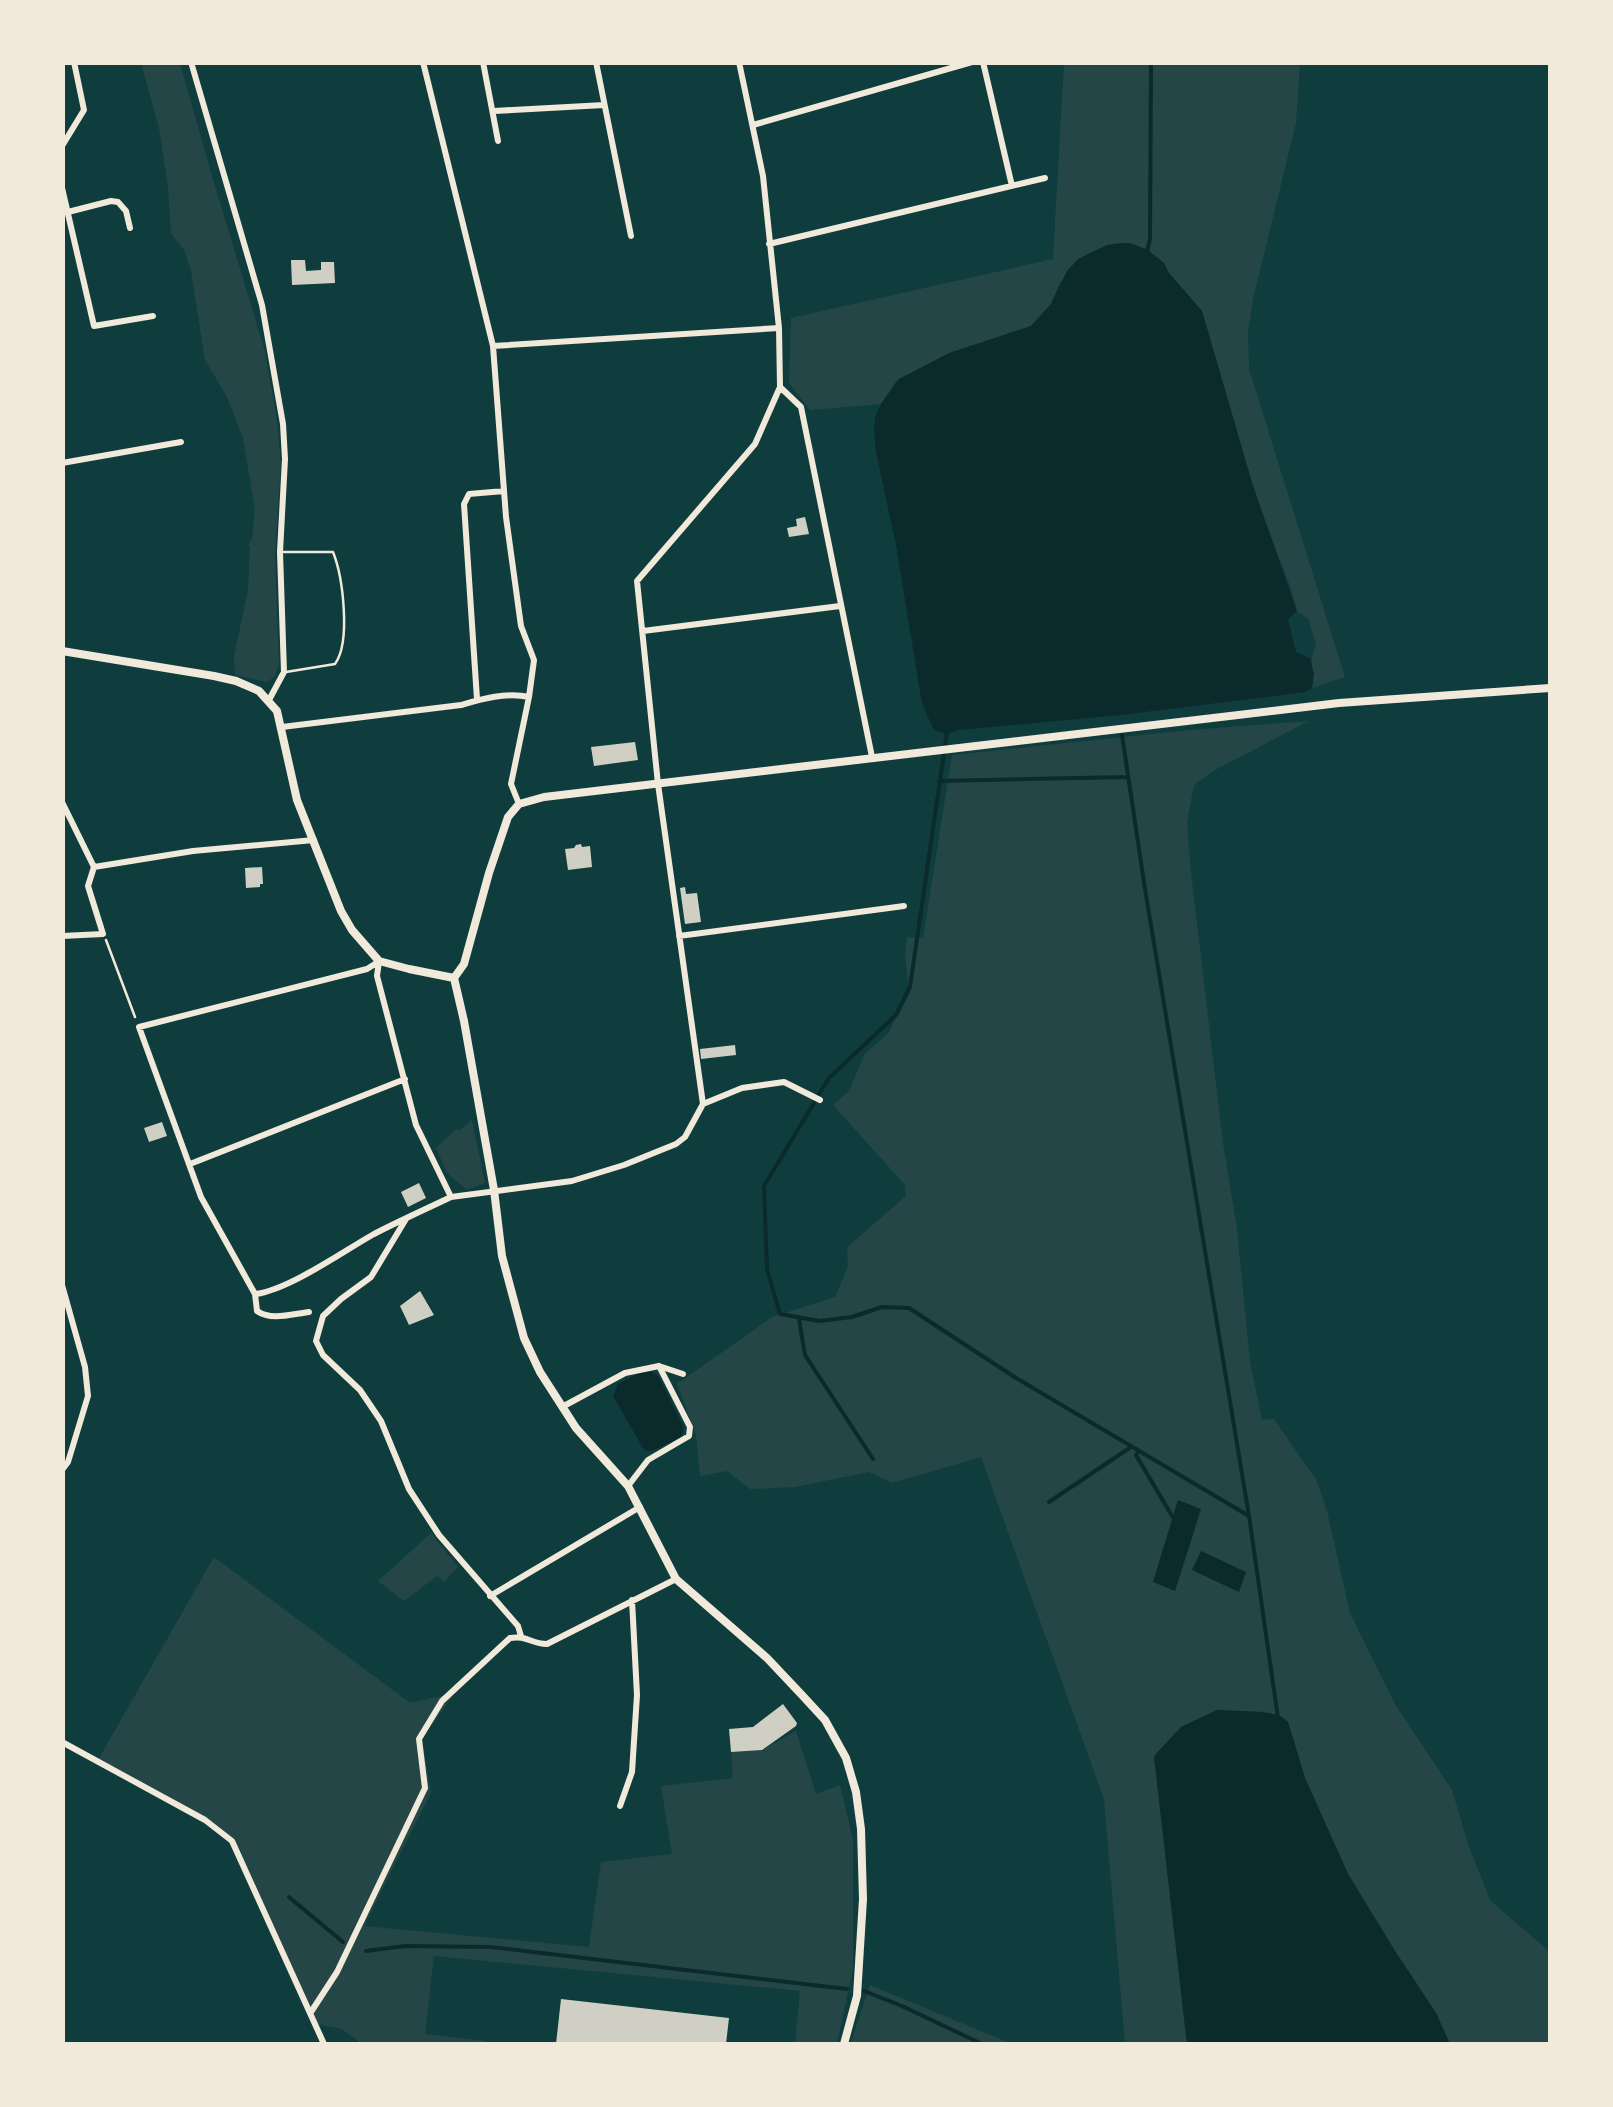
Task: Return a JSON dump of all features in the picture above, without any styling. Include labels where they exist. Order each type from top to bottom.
[{"type":"street","points":[[62,146],[84,110],[74,62]]},
{"type":"street","points":[[192,62],[248,255],[270,344],[283,424],[280,552],[284,672],[269,700]]},
{"type":"street","points":[[423,62],[493,346],[504,490],[521,626],[534,660],[510,784],[519,804]]},
{"type":"street","points":[[483,62],[498,141]]},
{"type":"street","points":[[596,62],[632,236]]},
{"type":"street","points":[[256,1294],[311,1271],[451,1197],[572,1181],[676,1144],[685,1138],[703,1104],[658,784],[637,582],[755,444],[780,387],[779,328],[763,176],[739,62]]},
{"type":"street","points":[[754,125],[972,62]]},
{"type":"street","points":[[982,62],[1012,186]]},
{"type":"street","points":[[494,110],[604,105]]},
{"type":"street","points":[[769,244],[1045,178]]},
{"type":"street","points":[[62,188],[94,326],[153,316]]},
{"type":"street","points":[[68,212],[118,202],[126,211],[130,228]]},
{"type":"street","points":[[493,346],[779,328]]},
{"type":"street","points":[[780,387],[801,408],[872,757]]},
{"type":"street","points":[[62,462],[181,442]]},
{"type":"street","points":[[476,699],[464,504],[469,494],[504,490]]},
{"type":"street","points":[[643,631],[840,606]]},
{"type":"street","points":[[62,650],[236,681],[260,691],[277,711],[296,800],[352,930],[379,961],[454,978]]},
{"type":"street","points":[[844,2044],[857,1996],[864,1899],[862,1828],[846,1758],[825,1720],[767,1658],[676,1579],[628,1486],[562,1407],[524,1338],[502,1256],[494,1190],[454,978],[464,964],[508,817],[519,804],[544,797],[1339,703],[1550,688]]},
{"type":"street","points":[[282,728],[461,705],[476,699],[529,697]]},
{"type":"street","points":[[62,802],[94,868],[88,886],[104,934],[62,936]]},
{"type":"street","points":[[94,868],[194,850],[314,840]]},
{"type":"street","points":[[678,936],[904,906]]},
{"type":"street","points":[[308,1312],[264,1315],[257,1311],[256,1294],[201,1197],[139,1027],[367,969],[379,961]]},
{"type":"street","points":[[379,961],[377,976],[416,1125],[451,1197]]},
{"type":"street","points":[[190,1164],[404,1079]]},
{"type":"street","points":[[703,1104],[742,1088],[784,1082],[820,1100]]},
{"type":"street","points":[[406,1219],[371,1277],[323,1316],[316,1341],[323,1355],[360,1390],[381,1421],[409,1489],[439,1535],[518,1626],[521,1636]]},
{"type":"street","points":[[62,1286],[85,1367],[88,1396],[68,1462],[62,1470]]},
{"type":"street","points":[[562,1407],[624,1373],[659,1366],[683,1374]]},
{"type":"street","points":[[628,1486],[648,1460],[689,1436],[690,1426],[659,1366]]},
{"type":"street","points":[[490,1596],[640,1507]]},
{"type":"street","points":[[310,2012],[338,1972],[425,1788],[419,1738],[442,1701],[510,1638],[521,1636],[536,1644],[548,1644],[676,1579]]},
{"type":"street","points":[[620,1806],[632,1772],[637,1695],[632,1600]]},
{"type":"street","points":[[62,1742],[205,1820],[232,1841],[324,2044]]},
{"type":"lane","points":[[280,552],[333,552],[340,570],[344,635],[335,664],[284,672]]},
{"type":"path","points":[[104,934],[139,1027]]},
{"type":"shaded area","points":[[141,63],[180,63],[265,351],[281,463],[275,556],[279,663],[275,676],[267,682],[235,675],[234,656],[248,590],[248,545],[255,510],[243,438],[227,397],[205,360],[191,271],[184,250],[171,233],[159,128]]},
{"type":"shaded area","points":[[1064,63],[1300,63],[1296,123],[1253,299],[1248,333],[1249,369],[1345,677],[1312,688],[1316,646],[1309,620],[1297,611],[1259,506],[1202,311],[1148,250],[1131,245],[1060,282],[1051,304],[1031,326],[955,352],[896,381],[881,404],[810,410],[789,383],[791,318],[1053,259]]},
{"type":"shaded area","points":[[1121,243],[1148,250],[1164,263],[1202,311],[1252,483],[1297,611],[1288,619],[1296,652],[1310,658],[1312,688],[1121,715],[948,734],[934,730],[922,704],[876,452],[875,417],[899,379],[949,353],[1031,326],[1051,304],[1067,271],[1078,259],[1107,245]]},
{"type":"shaded area","points":[[1309,721],[1194,785],[1187,822],[1250,1362],[1262,1420],[1274,1419],[1317,1481],[1350,1613],[1395,1704],[1452,1790],[1490,1900],[1550,1952],[1550,2044],[1450,2044],[1436,2013],[1348,1874],[1305,1778],[1288,1722],[1279,1715],[1262,1712],[1217,1710],[1181,1728],[1154,1757],[1187,2044],[1125,2044],[1104,1799],[981,1457],[892,1483],[869,1472],[795,1487],[750,1489],[727,1471],[700,1476],[696,1435],[677,1384],[772,1317],[835,1297],[848,1266],[847,1247],[906,1196],[905,1185],[833,1105],[849,1091],[865,1053],[888,1034],[909,991],[907,937],[923,938],[952,755]]},
{"type":"shaded area","points":[[472,1120],[485,1183],[467,1190],[447,1173],[436,1148]]},
{"type":"shaded area","points":[[641,1372],[659,1377],[684,1428],[681,1437],[652,1451],[644,1450],[613,1396],[618,1384]]},
{"type":"shaded area","points":[[1178,1500],[1201,1509],[1175,1591],[1153,1582]]},
{"type":"shaded area","points":[[431,1533],[458,1567],[444,1582],[437,1576],[404,1601],[378,1581]]},
{"type":"shaded area","points":[[1201,1551],[1246,1572],[1239,1592],[1192,1570]]},
{"type":"shaded area","points":[[214,1557],[410,1703],[455,1693],[422,1738],[431,1793],[364,1926],[589,1947],[601,1862],[672,1854],[661,1786],[733,1778],[731,1752],[762,1750],[796,1731],[816,1794],[840,1785],[853,1840],[853,1969],[837,2044],[795,2044],[800,1991],[434,1956],[425,2034],[486,2044],[362,2044],[342,2029],[316,2024],[232,1841],[205,1820],[98,1760]]},
{"type":"shaded area","points":[[1217,1710],[1262,1712],[1279,1715],[1288,1722],[1305,1778],[1348,1874],[1436,2013],[1450,2044],[1187,2044],[1154,1756],[1181,1727]]},
{"type":"shaded area","points":[[870,1985],[1012,2044],[851,2042]]},
{"type":"building","points":[[291,260],[305,260],[306,271],[321,270],[321,262],[334,262],[335,283],[292,285]]},
{"type":"building","points":[[805,517],[809,534],[789,537],[787,528],[797,526],[796,519]]},
{"type":"building","points":[[635,742],[638,760],[594,766],[591,747]]},
{"type":"building","points":[[581,844],[590,846],[592,867],[568,870],[565,849]]},
{"type":"building","points":[[262,867],[263,884],[246,888],[245,868]]},
{"type":"building","points":[[685,887],[686,894],[697,893],[701,922],[685,924],[680,888]]},
{"type":"building","points":[[735,1045],[736,1055],[701,1059],[700,1049]]},
{"type":"building","points":[[162,1122],[167,1136],[149,1142],[144,1128]]},
{"type":"building","points":[[419,1183],[426,1198],[408,1207],[401,1192]]},
{"type":"building","points":[[420,1291],[434,1315],[409,1325],[400,1306]]},
{"type":"building","points":[[783,1704],[796,1726],[762,1750],[731,1752],[729,1729],[753,1727]]},
{"type":"building","points":[[561,1999],[729,2018],[726,2044],[556,2044]]},
{"type":"waterway","points":[[1147,252],[1151,62]]},
{"type":"waterway","points":[[947,732],[910,987],[896,1015],[829,1078],[764,1186],[767,1269],[780,1314],[819,1321],[852,1317],[882,1307],[909,1308],[1016,1378],[1249,1516]]},
{"type":"waterway","points":[[1122,735],[1249,1516],[1278,1718]]},
{"type":"waterway","points":[[939,781],[1128,777]]},
{"type":"waterway","points":[[799,1319],[805,1355],[873,1459]]},
{"type":"waterway","points":[[1049,1502],[1131,1447]]},
{"type":"waterway","points":[[1138,1452],[1136,1455],[1175,1521]]},
{"type":"waterway","points":[[289,1897],[343,1942]]},
{"type":"waterway","points":[[366,1951],[405,1946],[491,1947],[847,1989]]},
{"type":"waterway","points":[[864,1991],[982,2044]]}]
